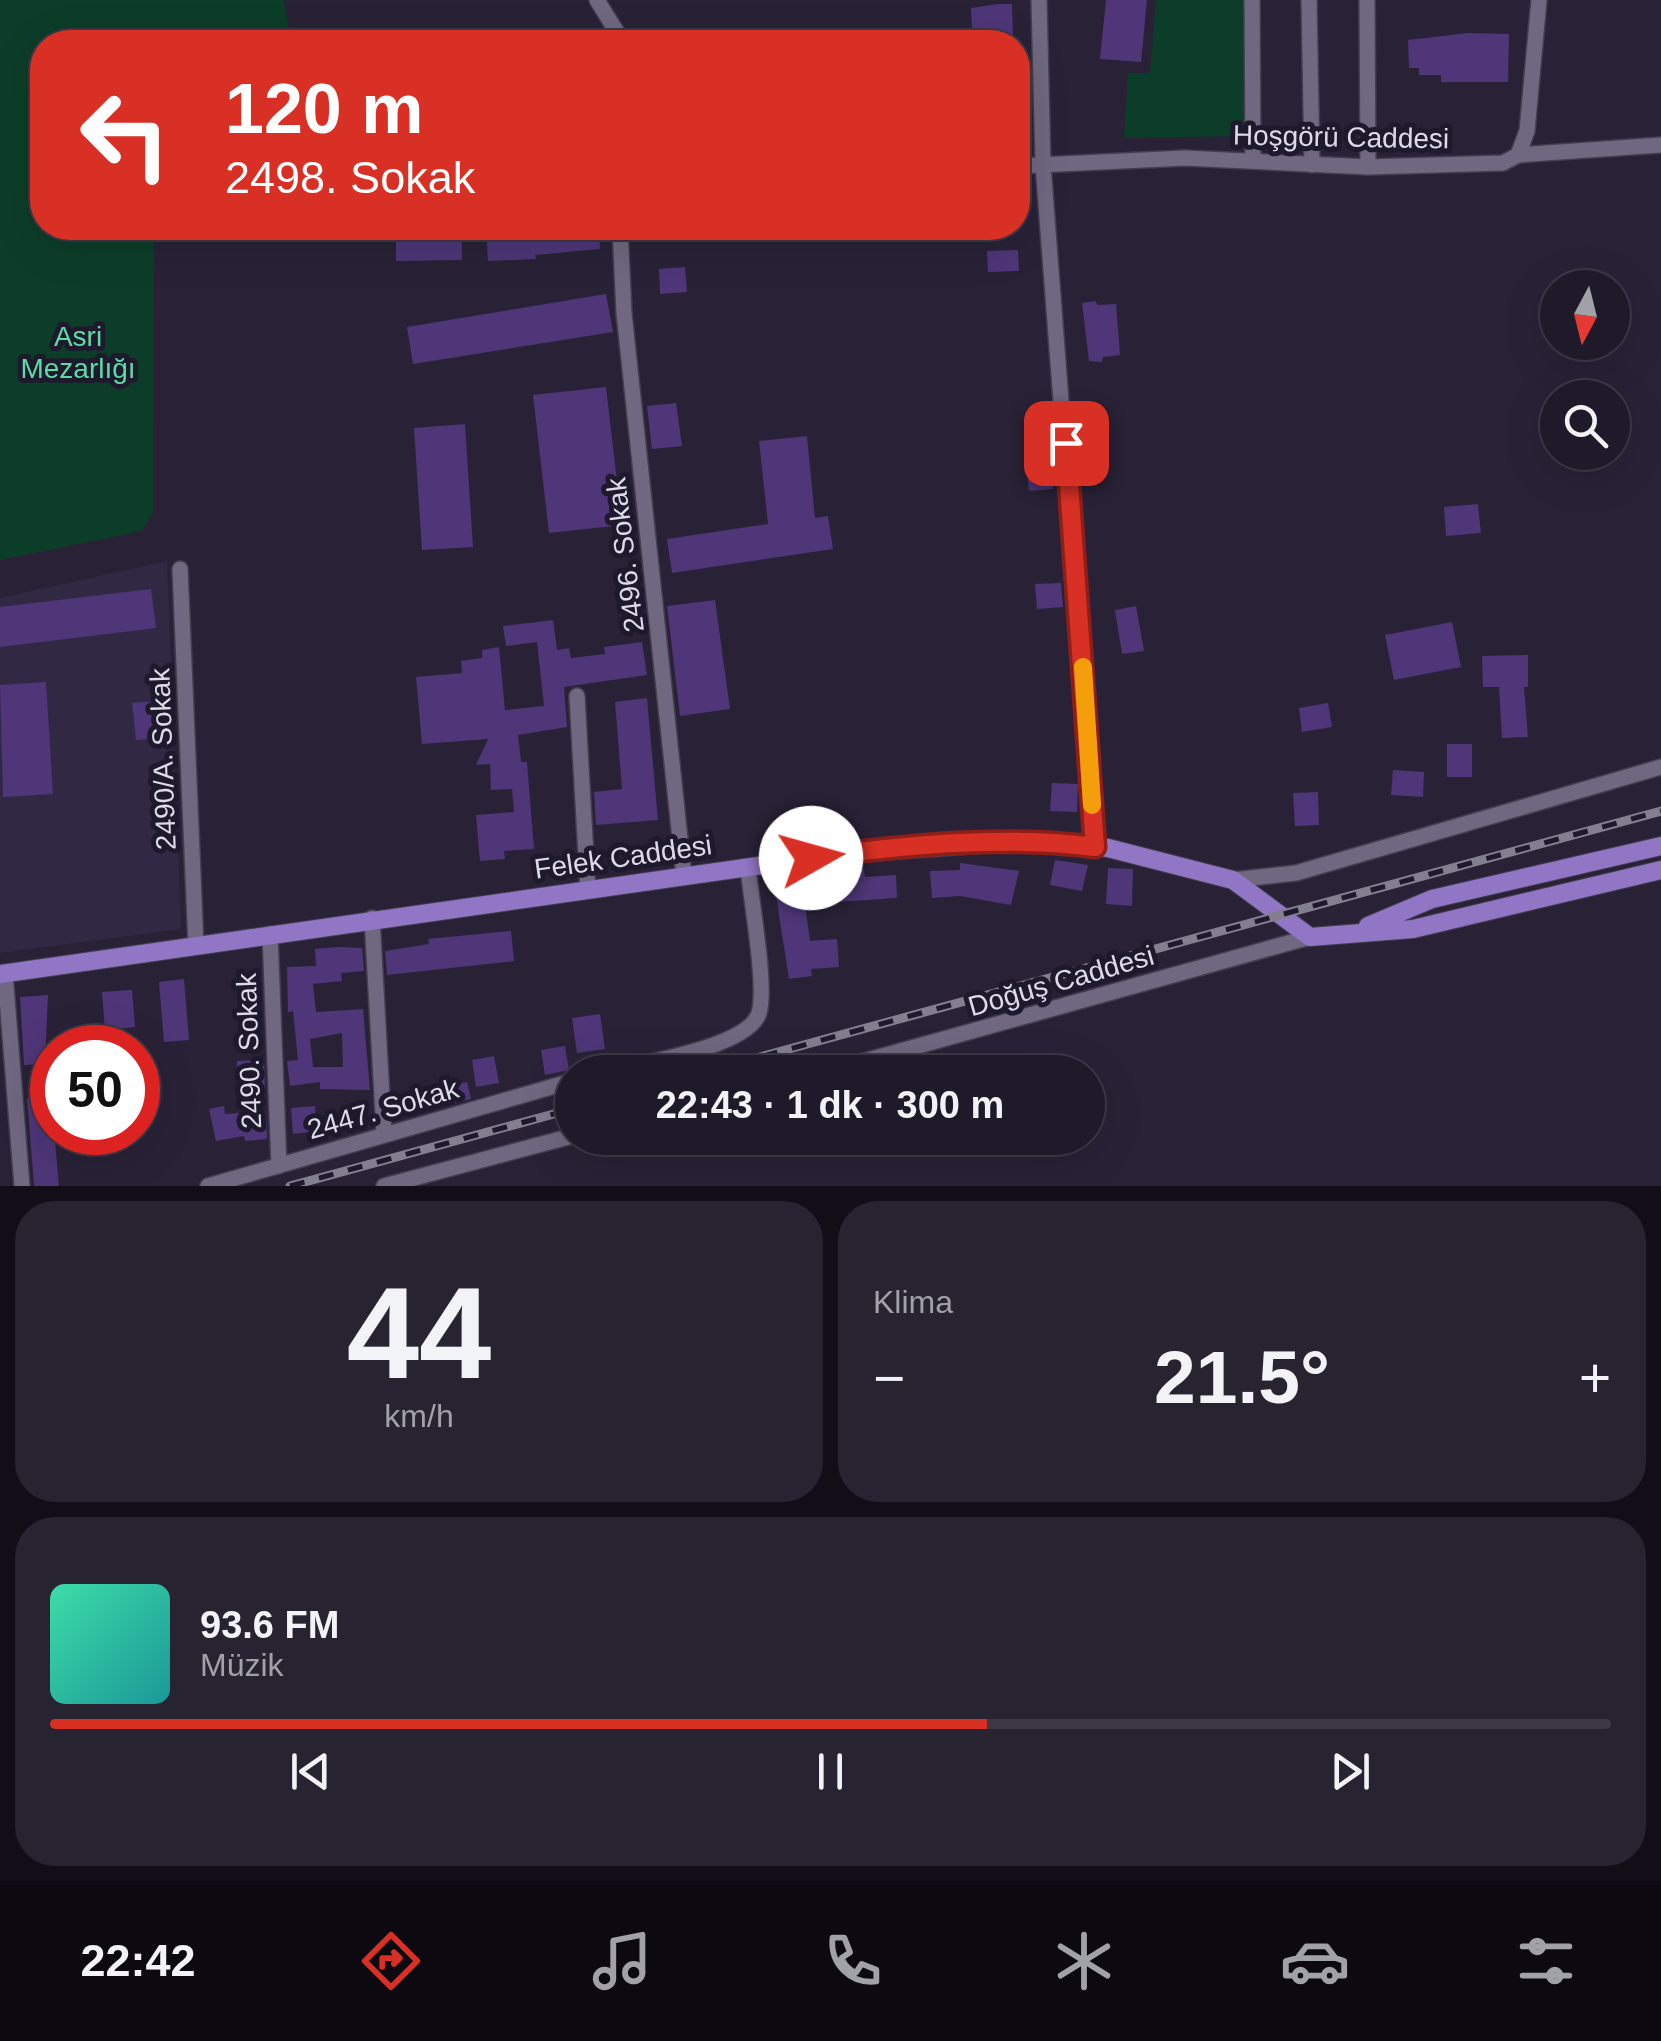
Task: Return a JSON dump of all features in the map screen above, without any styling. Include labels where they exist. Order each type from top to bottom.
[{"type":"main road","name":"Felek Caddesi","points":[[2,974],[684,876],[926,847],[1057,842],[1192,866],[1233,880],[1310,936]]},
{"type":"main road","points":[[1353,932],[1432,899],[1661,846]]},
{"type":"main road","points":[[1310,936],[1413,930],[1661,870]]},
{"type":"street","points":[[597,0],[616,30]]},
{"type":"street","points":[[1039,0],[1043,165],[1095,847]]},
{"type":"street","points":[[1252,0],[1254,160]]},
{"type":"street","points":[[1308,0],[1312,165]]},
{"type":"street","points":[[1367,0],[1368,167]]},
{"type":"street","points":[[1518,155],[1527,132],[1539,0]]},
{"type":"street","name":"Hoşgörü Caddesi","points":[[1030,166],[1254,160],[1368,167],[1503,163],[1518,155],[1661,145]]},
{"type":"street","name":"2496. Sokak","points":[[621,240],[631,383],[684,876]]},
{"type":"street","name":"2490/A. Sokak","points":[[180,569],[196,946]]},
{"type":"street","points":[[577,696],[588,891]]},
{"type":"street","points":[[1233,880],[1296,873],[1661,767]]},
{"type":"street","points":[[673,1055],[710,1046],[752,1026],[759,1012],[748,868]]},
{"type":"street","points":[[372,918],[384,1132]]},
{"type":"street","name":"2490. Sokak","points":[[270,934],[278,1166]]},
{"type":"street","name":"Doğuş Caddesi","points":[[886,1055],[1310,936]]},
{"type":"street","points":[[2,974],[22,1186]]},
{"type":"street","name":"2447. Sokak","points":[[208,1186],[555,1086]]},
{"type":"street","points":[[384,1186],[555,1141]]},
{"type":"shaded area","points":[[167,561],[181,929],[0,953],[0,598]]},
{"type":"green space","name":"Asri Mezarlığı","points":[[0,0],[284,0],[289,30],[30,30],[30,240],[154,240],[153,512],[142,531],[0,560]]},
{"type":"green space","points":[[1156,0],[1243,0],[1246,136],[1124,138],[1128,73],[1150,73]]},
{"type":"building","points":[[1106,0],[1147,0],[1141,62],[1100,59]]},
{"type":"building","points":[[1012,4],[1013,30],[972,30],[971,8]]},
{"type":"building","points":[[1468,33],[1509,34],[1508,82],[1441,82],[1441,75],[1419,75],[1419,68],[1409,68],[1408,40]]},
{"type":"building","points":[[396,240],[462,240],[462,260],[396,261]]},
{"type":"building","points":[[487,240],[600,240],[600,249],[535,255],[536,259],[488,261]]},
{"type":"building","points":[[1018,250],[1019,271],[988,272],[987,251]]},
{"type":"building","points":[[685,267],[687,292],[660,294],[659,269]]},
{"type":"building","points":[[606,294],[613,332],[413,364],[407,327]]},
{"type":"building","points":[[1095,301],[1098,305],[1116,304],[1120,355],[1103,357],[1102,362],[1089,361],[1082,303]]},
{"type":"building","points":[[606,387],[622,525],[549,533],[533,395]]},
{"type":"building","points":[[676,403],[682,446],[652,449],[647,406]]},
{"type":"building","points":[[465,424],[473,547],[422,550],[414,428]]},
{"type":"building","points":[[807,436],[815,518],[828,516],[833,549],[672,573],[667,539],[768,524],[759,441]]},
{"type":"building","points":[[1051,462],[1053,489],[1029,491],[1026,464]]},
{"type":"building","points":[[1478,504],[1481,533],[1446,536],[1444,507]]},
{"type":"building","points":[[1061,583],[1063,607],[1037,609],[1035,584]]},
{"type":"building","points":[[151,589],[156,628],[0,647],[0,607]]},
{"type":"building","points":[[715,600],[730,709],[680,716],[667,606]]},
{"type":"building","points":[[1136,606],[1144,651],[1122,654],[1115,610]]},
{"type":"building","points":[[553,620],[557,650],[569,648],[571,658],[605,654],[604,647],[642,642],[647,675],[564,687],[567,727],[518,735],[521,762],[527,762],[534,849],[504,851],[505,859],[480,861],[476,815],[514,812],[512,789],[491,790],[490,764],[476,765],[488,739],[422,744],[416,677],[462,673],[461,661],[482,658],[482,650],[499,647],[505,710],[544,706],[537,642],[506,646],[503,626]]},
{"type":"building","points":[[1452,622],[1461,667],[1394,680],[1385,635]]},
{"type":"building","points":[[1528,655],[1528,687],[1524,687],[1528,737],[1502,738],[1499,687],[1483,687],[1482,656]]},
{"type":"building","points":[[46,682],[53,794],[3,797],[0,685]]},
{"type":"building","points":[[647,698],[658,820],[596,825],[594,792],[622,789],[615,702]]},
{"type":"building","points":[[158,701],[161,738],[136,740],[132,703]]},
{"type":"building","points":[[1328,703],[1332,727],[1302,732],[1299,708]]},
{"type":"building","points":[[1447,744],[1472,744],[1472,777],[1447,777]]},
{"type":"building","points":[[1393,770],[1424,772],[1423,797],[1391,795]]},
{"type":"building","points":[[1052,783],[1078,784],[1077,812],[1050,811]]},
{"type":"building","points":[[1318,792],[1319,825],[1295,826],[1293,793]]},
{"type":"building","points":[[1055,860],[1088,865],[1082,891],[1050,885]]},
{"type":"building","points":[[960,863],[1019,871],[1011,905],[960,896],[932,898],[930,871],[960,870]]},
{"type":"building","points":[[1108,868],[1133,869],[1132,906],[1106,904]]},
{"type":"building","points":[[864,869],[865,877],[896,875],[897,898],[805,904],[810,941],[837,939],[839,967],[811,969],[812,976],[789,979],[774,883]]},
{"type":"building","points":[[511,931],[514,961],[387,975],[385,951],[429,944],[428,939]]},
{"type":"building","points":[[362,948],[364,971],[341,973],[342,981],[313,984],[316,1012],[363,1009],[370,1090],[320,1089],[320,1082],[290,1086],[287,1061],[298,1060],[293,1011],[288,1012],[287,967],[316,966],[315,949]],"holes":[[[342,1033],[343,1067],[313,1067],[310,1039]]]},
{"type":"building","points":[[184,979],[189,1040],[164,1042],[159,982]]},
{"type":"building","points":[[132,990],[135,1025],[105,1025],[102,992]]},
{"type":"building","points":[[48,995],[47,1025],[30,1025],[30,1065],[24,1065],[20,997]]},
{"type":"building","points":[[600,1014],[605,1049],[577,1053],[572,1018]]},
{"type":"building","points":[[565,1046],[566,1055],[555,1055],[555,1073],[545,1075],[541,1050]]},
{"type":"building","points":[[494,1056],[499,1083],[476,1087],[472,1060]]},
{"type":"building","points":[[264,1060],[265,1089],[238,1092],[237,1061]]},
{"type":"building","points":[[467,1082],[471,1099],[429,1109],[428,1104],[417,1107],[414,1094]]},
{"type":"building","points":[[224,1106],[225,1114],[266,1111],[267,1139],[245,1141],[244,1136],[216,1141],[209,1109]]},
{"type":"building","points":[[315,1106],[317,1131],[293,1134],[291,1108]]},
{"type":"building","points":[[32,1155],[56,1155],[59,1186],[34,1186]]},
{"type":"railway","points":[[767,1055],[1661,811]]},
{"type":"railway","points":[[290,1186],[555,1114]]},
{"type":"slow traffic","points":[[1083,667],[1092,805]]},
{"type":"route","points":[[811,858],[996,843],[1057,842],[1095,847],[1066,443]]}]
